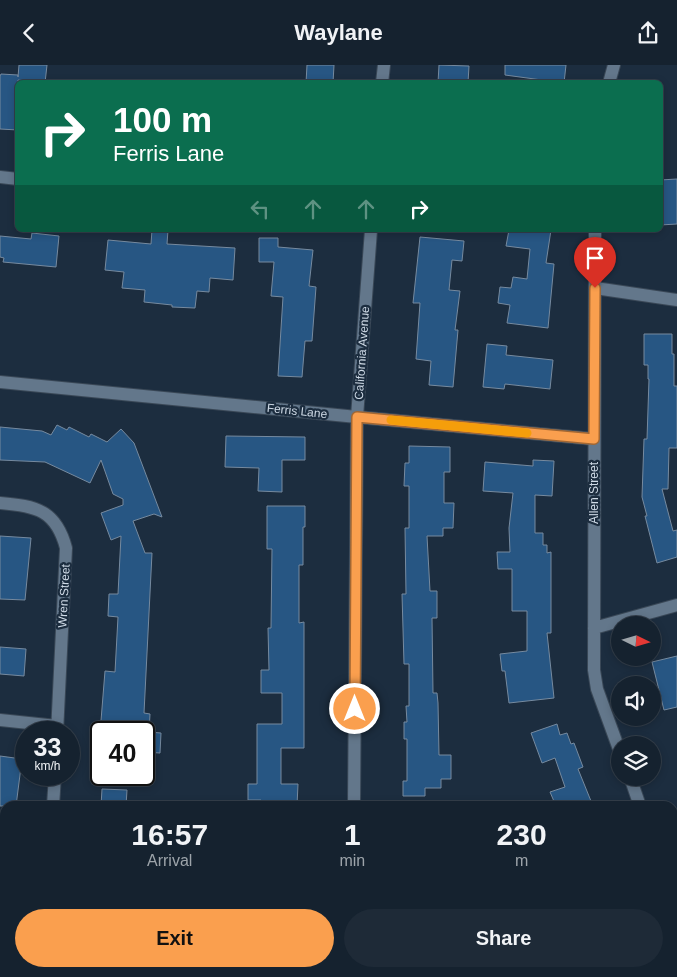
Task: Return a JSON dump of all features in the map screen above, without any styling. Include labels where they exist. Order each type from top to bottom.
[{"type":"street","points":[[382,80],[384,65]]},
{"type":"street","points":[[610,80],[614,65]]},
{"type":"street","points":[[0,177],[15,179]]},
{"type":"street","name":"California Avenue","points":[[354,801],[357,417],[371,232]]},
{"type":"street","name":"Allen Street","points":[[595,232],[594,670],[597,689],[614,736]]},
{"type":"street","points":[[595,288],[677,300]]},
{"type":"street","name":"Ferris Lane","points":[[0,382],[594,439]]},
{"type":"street","name":"Wren Street","points":[[0,503],[26,505],[40,510],[53,520],[62,533],[66,548],[57,721]]},
{"type":"street","points":[[594,628],[677,605]]},
{"type":"street","points":[[0,720],[15,722]]},
{"type":"street","points":[[53,801],[54,786]]},
{"type":"street","points":[[633,786],[638,801]]},
{"type":"building","points":[[19,65],[47,65],[45,80],[15,80],[15,130],[0,129],[0,76],[1,74],[18,75],[18,77]]},
{"type":"building","points":[[307,65],[334,65],[333,80],[306,80]]},
{"type":"building","points":[[439,65],[469,66],[468,80],[438,80]]},
{"type":"building","points":[[505,65],[566,65],[564,80],[542,80],[505,75]]},
{"type":"building","points":[[677,179],[677,224],[663,225],[663,180]]},
{"type":"building","points":[[152,232],[168,232],[167,244],[235,248],[233,280],[210,278],[209,292],[197,291],[195,308],[172,307],[172,305],[144,302],[145,290],[122,288],[124,272],[105,270],[108,240],[151,244]]},
{"type":"building","points":[[509,232],[551,232],[546,263],[554,264],[548,328],[507,323],[510,305],[498,303],[500,287],[511,288],[513,277],[527,279],[530,249],[506,246]]},
{"type":"building","points":[[32,233],[59,236],[56,267],[3,262],[4,258],[0,257],[0,236],[31,239]]},
{"type":"building","points":[[420,237],[464,241],[462,261],[452,260],[449,290],[460,291],[455,330],[458,330],[453,387],[429,385],[431,361],[416,359],[420,303],[413,303]]},
{"type":"building","points":[[259,238],[278,238],[278,247],[313,250],[309,286],[316,287],[312,341],[305,341],[302,377],[278,376],[283,297],[271,296],[274,262],[259,262]]},
{"type":"building","points":[[644,334],[672,334],[674,386],[677,386],[677,448],[669,448],[668,489],[662,489],[673,531],[677,530],[677,557],[657,563],[642,497],[644,439],[647,439],[649,379],[648,365],[644,365]]},
{"type":"building","points":[[487,344],[507,346],[506,355],[553,360],[550,389],[505,384],[504,389],[483,387]]},
{"type":"building","points":[[57,425],[67,430],[69,427],[89,437],[91,434],[107,442],[121,429],[134,443],[162,517],[154,514],[133,521],[145,553],[152,553],[144,713],[150,714],[150,721],[101,721],[105,671],[115,672],[118,617],[108,616],[109,594],[118,594],[121,536],[111,540],[101,513],[123,505],[123,499],[113,494],[101,460],[90,483],[45,462],[0,460],[0,427],[42,431],[51,435]]},
{"type":"building","points":[[226,436],[305,437],[305,460],[282,460],[282,492],[258,491],[259,468],[225,467]]},
{"type":"building","points":[[409,446],[450,447],[450,472],[444,472],[444,503],[454,503],[453,528],[443,528],[443,536],[427,536],[430,591],[437,591],[437,618],[432,618],[433,693],[437,693],[438,703],[439,755],[451,755],[451,779],[441,779],[441,788],[425,788],[425,796],[403,796],[403,781],[407,781],[407,739],[404,739],[404,722],[407,722],[406,706],[409,706],[409,664],[404,664],[402,594],[406,594],[405,528],[409,528],[409,486],[404,486],[405,463],[409,463]]},
{"type":"building","points":[[533,460],[554,461],[552,496],[535,495],[535,533],[543,533],[543,545],[547,545],[547,553],[551,552],[551,633],[547,633],[554,698],[509,703],[505,671],[502,671],[500,654],[527,651],[527,611],[512,611],[512,569],[498,569],[497,552],[510,552],[509,528],[513,493],[483,491],[485,462],[533,466]]},
{"type":"building","points":[[267,506],[305,506],[303,565],[299,565],[299,623],[304,622],[304,748],[281,748],[281,784],[298,784],[297,801],[248,800],[248,784],[257,784],[257,724],[282,724],[282,693],[261,693],[261,670],[269,670],[268,628],[271,628],[272,549],[267,549]]},
{"type":"building","points":[[0,536],[31,538],[25,600],[0,599]]},
{"type":"building","points":[[0,647],[26,649],[24,676],[0,674]]},
{"type":"building","points":[[677,656],[677,707],[664,710],[661,698],[661,676],[656,676],[653,666],[661,666],[661,660]]},
{"type":"building","points":[[557,724],[560,735],[567,733],[571,744],[574,743],[583,767],[578,769],[591,801],[554,801],[550,792],[565,787],[555,758],[542,763],[531,733]]},
{"type":"building","points":[[155,732],[161,733],[160,753],[155,753]]},
{"type":"building","points":[[0,756],[15,758],[15,786],[19,786],[17,801],[0,801]]},
{"type":"building","points":[[102,789],[127,790],[126,801],[101,801]]},
{"type":"slow traffic","points":[[391,420],[527,433]]},
{"type":"route","points":[[355,709],[357,417],[594,439],[595,288]]}]
